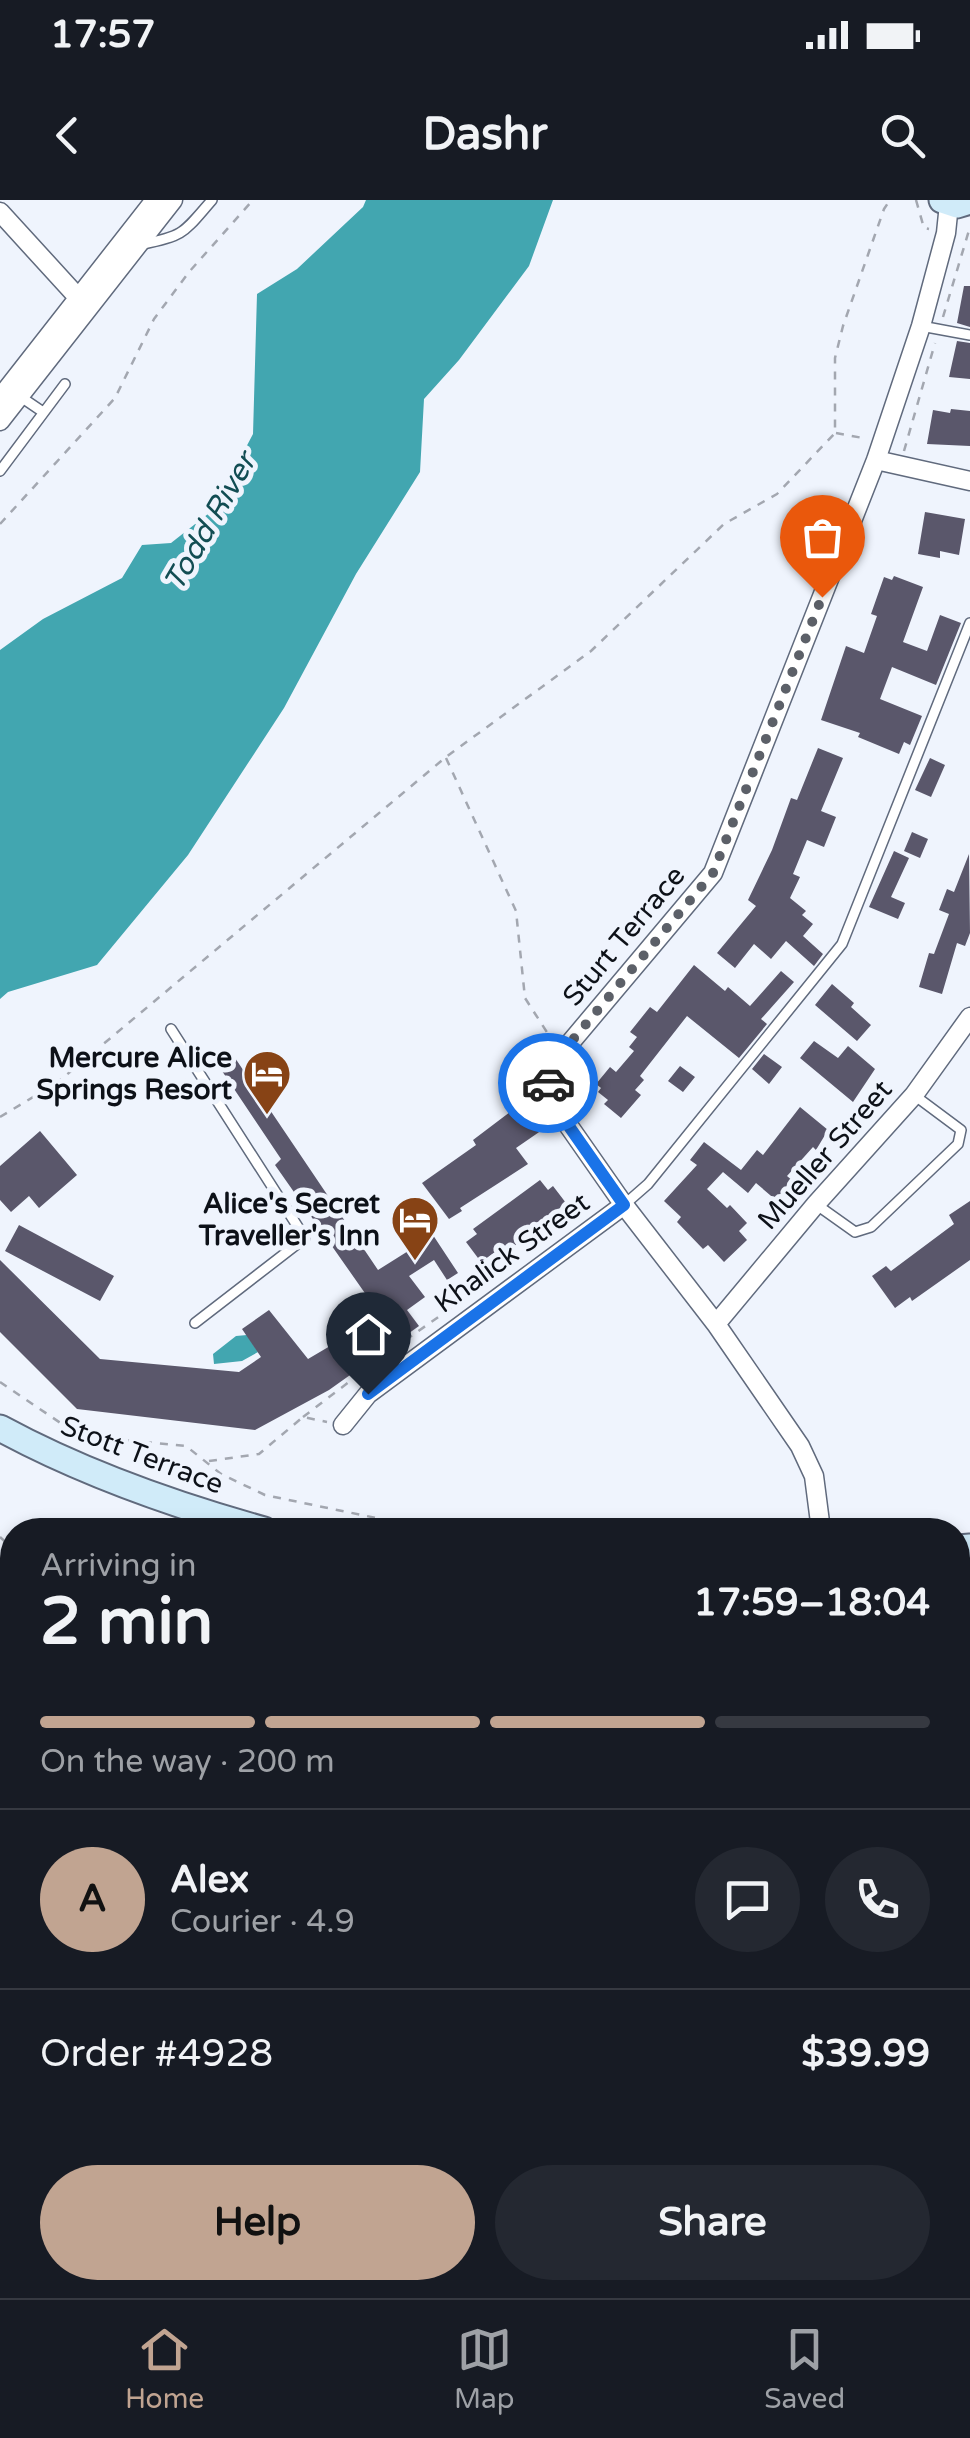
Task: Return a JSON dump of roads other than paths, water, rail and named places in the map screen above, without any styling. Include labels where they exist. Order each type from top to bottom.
[{"type":"main road","name":"Stott Terrace","points":[[0,1428],[91,1470],[223,1518]]},
{"type":"street","points":[[0,421],[9,394],[82,302],[155,200]]},
{"type":"street","points":[[82,302],[136,246],[173,200]]},
{"type":"street","name":"Sturt Terrace","points":[[819,1518],[814,1476],[800,1446],[716,1324],[624,1205],[552,1102],[549,1068],[713,873],[930,327],[954,202]]},
{"type":"street","points":[[0,212],[82,302]]},
{"type":"street","points":[[876,460],[970,481]]},
{"type":"street","name":"Mueller Street","points":[[716,1324],[816,1204],[914,1096],[970,1017]]},
{"type":"street","name":"Khalick Street","points":[[343,1426],[368,1394],[624,1205]]},
{"type":"lane","points":[[136,246],[177,238],[212,200]]},
{"type":"lane","points":[[930,327],[970,335]]},
{"type":"lane","points":[[0,471],[65,384]]},
{"type":"lane","points":[[9,394],[44,412]]},
{"type":"lane","points":[[624,1205],[648,1184],[842,944],[970,623]]},
{"type":"lane","points":[[170,1029],[305,1238],[195,1322]]},
{"type":"lane","points":[[816,1204],[854,1232],[871,1227],[958,1144],[961,1130],[914,1096]]},
{"type":"water","name":"Todd River","points":[[366,200],[553,200],[529,266],[459,360],[424,399],[420,472],[356,574],[284,708],[188,855],[97,965],[8,992],[0,999],[0,650],[43,619],[122,578],[142,545],[171,543],[213,510],[253,434],[257,294],[297,269]]},
{"type":"water","points":[[247,1335],[258,1352],[242,1361],[214,1364],[213,1354],[236,1336]]},
{"type":"place","name":"Mercure Alice Springs Resort","points":[[267,1116]]},
{"type":"place","name":"Alice's Secret Traveller's Inn","points":[[415,1262]]}]
